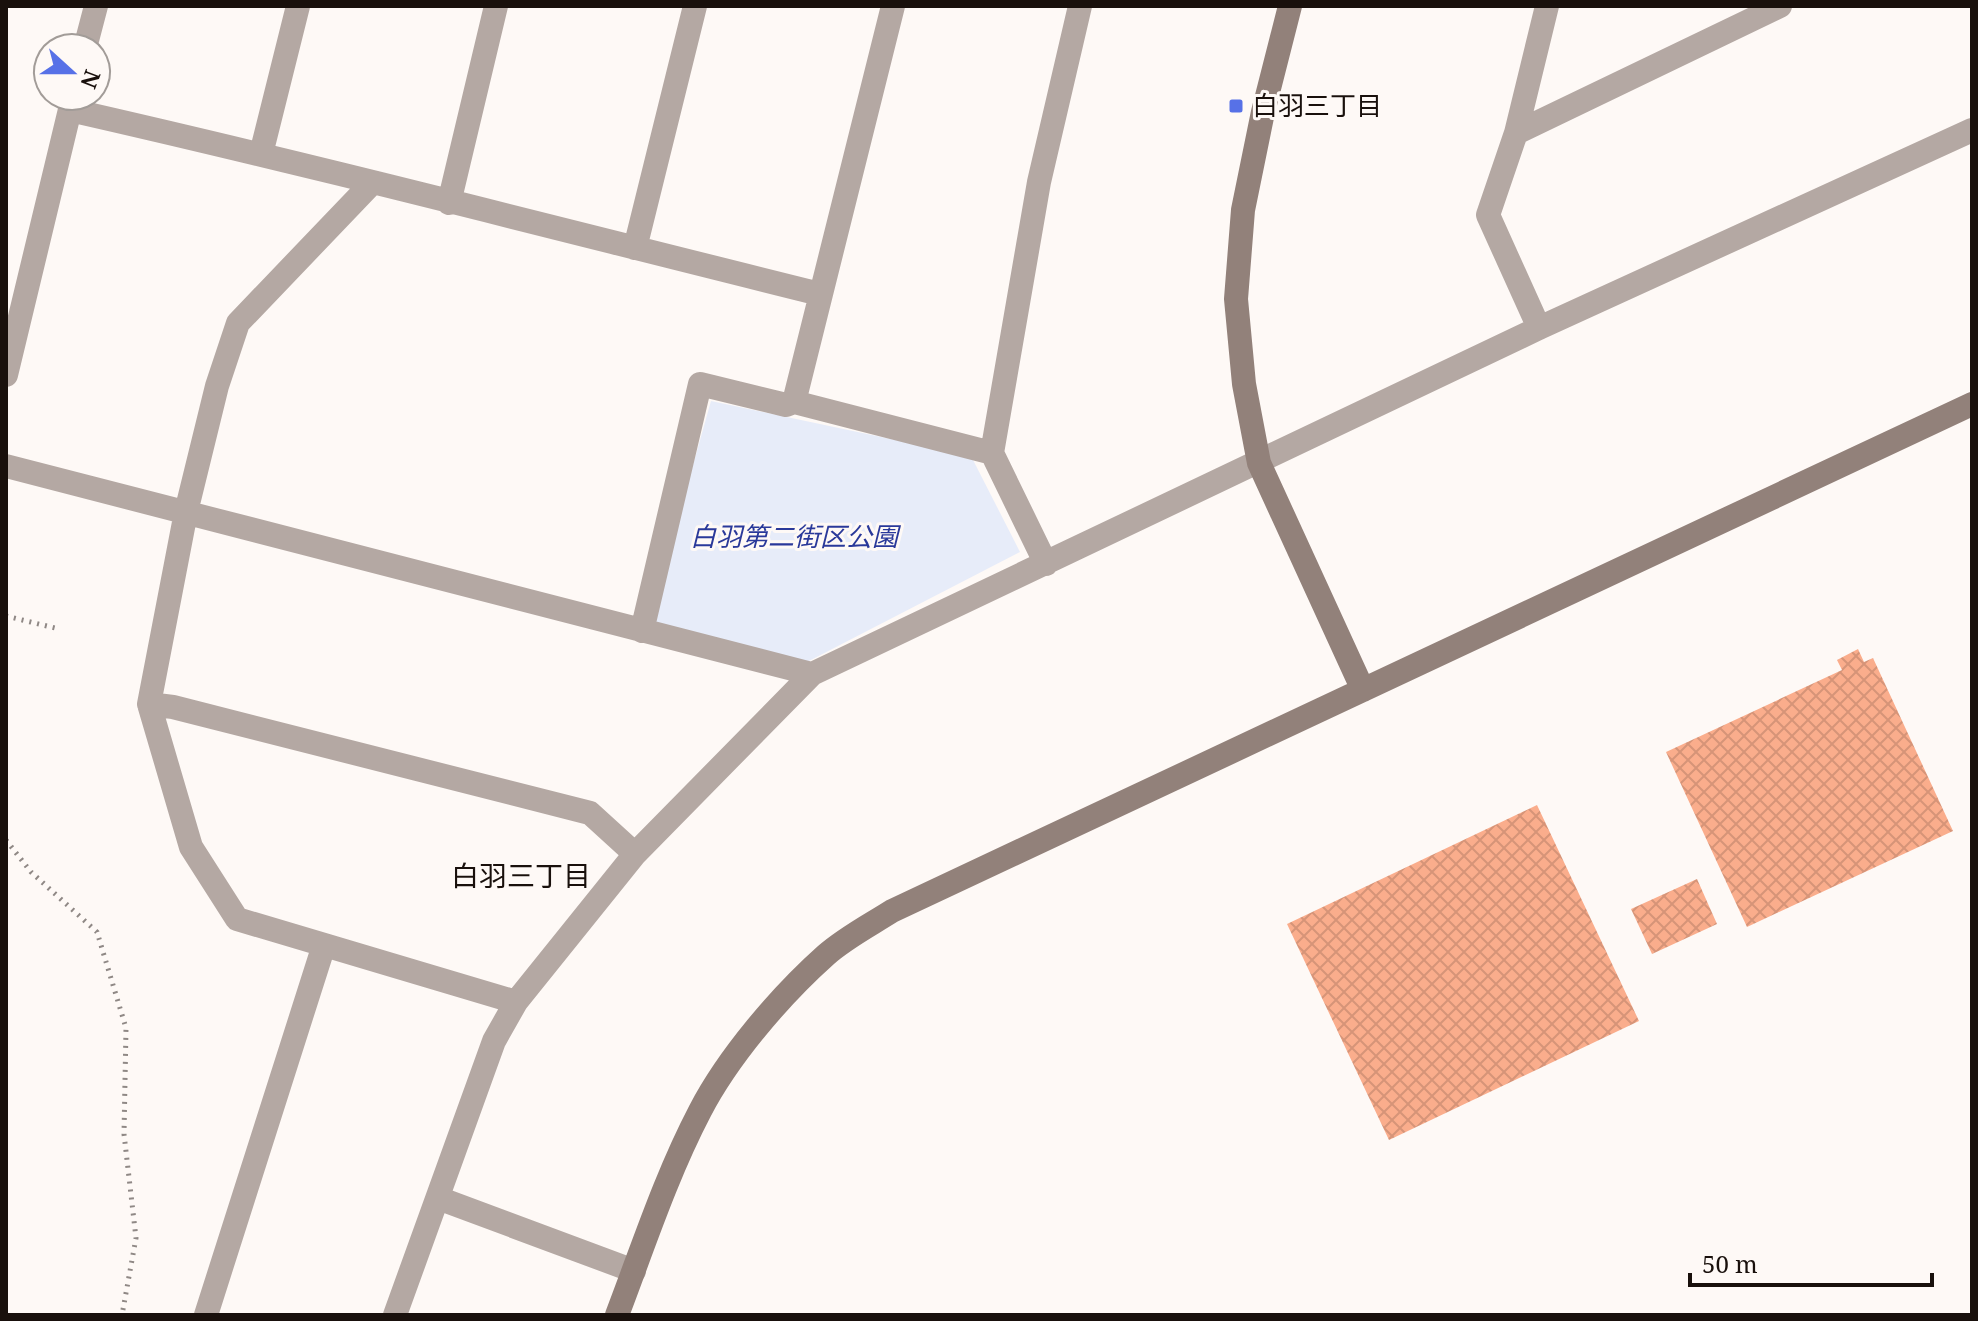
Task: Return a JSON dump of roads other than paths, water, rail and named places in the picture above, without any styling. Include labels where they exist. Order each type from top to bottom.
[{"type":"street","points":[[89,32],[96,6]]},
{"type":"street","points":[[261,154],[298,6]]},
{"type":"street","points":[[449,203],[496,6]]},
{"type":"street","points":[[635,248],[695,6]]},
{"type":"street","points":[[794,402],[893,6]]},
{"type":"street","points":[[1046,564],[992,453],[1039,182],[1080,6]]},
{"type":"street","points":[[1290,6],[1263,112],[1243,210],[1236,299],[1244,384],[1259,463],[1363,690]]},
{"type":"street","points":[[1539,328],[1488,215],[1516,133],[1547,6]]},
{"type":"street","points":[[1516,133],[1780,6]]},
{"type":"street","points":[[6,375],[69,112]]},
{"type":"street","points":[[105,112],[449,203],[820,294]]},
{"type":"street","points":[[395,1315],[494,1041],[516,1002],[635,854],[812,674],[1539,328],[1972,130]]},
{"type":"street","points":[[372,183],[238,323],[217,386],[186,512],[149,704],[191,847],[237,919],[516,1002]]},
{"type":"street","points":[[642,631],[700,384],[786,405],[794,402],[992,453]]},
{"type":"street","points":[[617,1315],[676,1161],[701,1109],[727,1067],[777,1003],[828,953],[892,911],[1972,404]]},
{"type":"street","points":[[6,466],[812,674]]},
{"type":"street","points":[[149,704],[173,707],[590,813],[635,854]]},
{"type":"street","points":[[206,1315],[324,945]]},
{"type":"street","points":[[438,1198],[634,1271]]},
{"type":"place","name":"白羽三丁目","points":[[1236,106]]},
{"type":"district","name":"白羽三丁目","points":[[521,876]]},
{"type":"park label","name":"白羽第二街区公園","points":[[794,537]]}]
